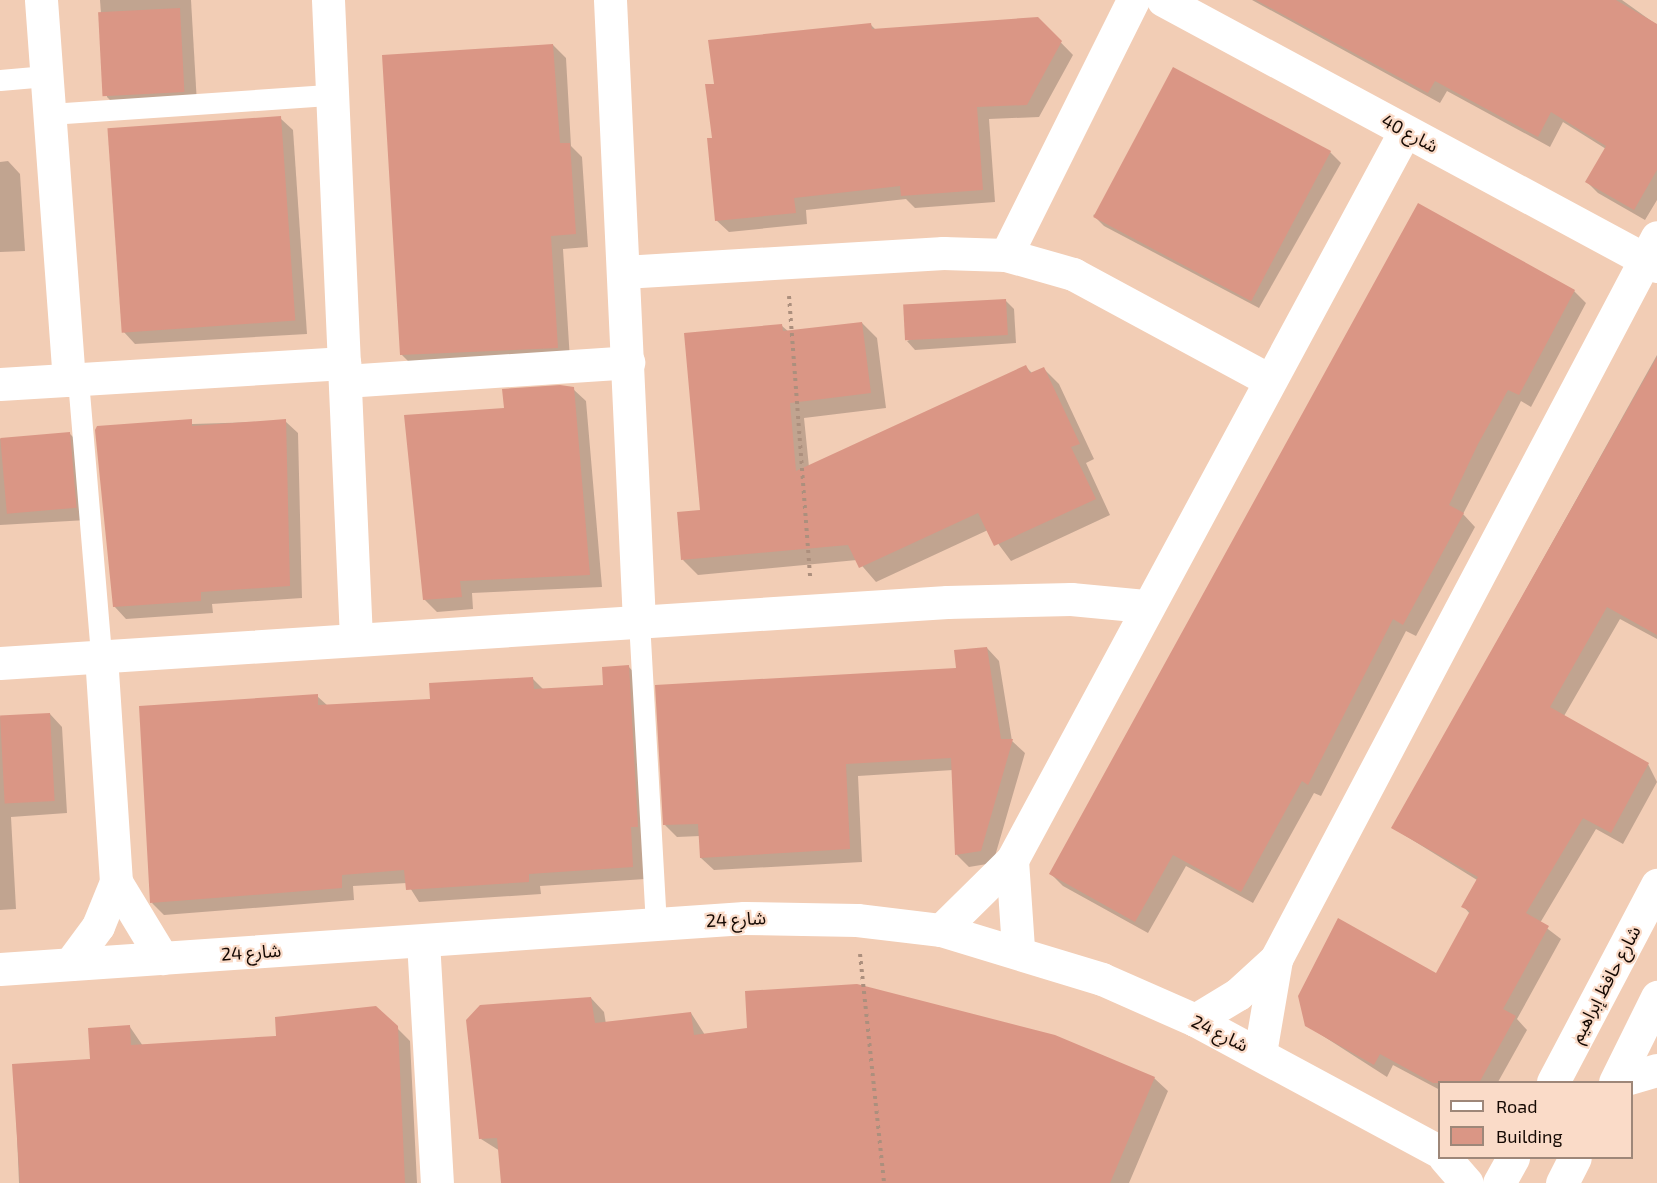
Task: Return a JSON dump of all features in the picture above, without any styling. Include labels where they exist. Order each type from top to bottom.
[{"type":"street","points":[[41,0],[73,380]]},
{"type":"street","points":[[328,0],[356,639]]},
{"type":"street","points":[[610,0],[639,621]]},
{"type":"street","points":[[1006,255],[1133,0]]},
{"type":"street","name":"شارع 40","points":[[1163,0],[1404,131],[1653,254]]},
{"type":"street","points":[[941,930],[1012,860],[1145,606],[1404,131]]},
{"type":"street","points":[[1260,1053],[1276,959],[1653,254]]},
{"type":"street","points":[[623,272],[1006,255],[1073,274],[1269,380]]},
{"type":"street","points":[[0,384],[628,362]]},
{"type":"street","points":[[0,663],[813,610],[1020,599],[1145,606]]},
{"type":"street","points":[[70,964],[98,926],[116,882],[101,656]]},
{"type":"street","points":[[1012,860],[1018,949]]},
{"type":"street","points":[[116,882],[162,958]]},
{"type":"street","name":"شارع حافظ إبراهيم","points":[[1553,1081],[1657,885]]},
{"type":"street","name":"شارع 24","points":[[0,969],[656,924],[857,920],[941,930],[1018,949],[1195,1020],[1438,1148]]},
{"type":"street","points":[[423,941],[437,1183]]},
{"type":"street","points":[[1195,1020],[1238,994],[1276,959]]},
{"type":"street","points":[[1617,1081],[1657,998]]},
{"type":"street","points":[[1622,1081],[1657,1070]]},
{"type":"street","name":"شارع 24","points":[[1447,1159],[1467,1183]]},
{"type":"street","points":[[1499,1183],[1512,1159]]},
{"type":"street","points":[[1562,1183],[1574,1159]]},
{"type":"lane","points":[[0,80],[46,76]]},
{"type":"lane","points":[[50,114],[331,95]]},
{"type":"lane","points":[[73,380],[101,656]]},
{"type":"lane","points":[[639,621],[656,924]]},
{"type":"path","points":[[786,263],[813,610]]},
{"type":"path","points":[[857,920],[884,1183]]},
{"type":"building","points":[[1256,0],[1616,0],[1657,24],[1657,170],[1634,210],[1585,182],[1606,146],[1551,112],[1538,137],[1435,81],[1428,93]]},
{"type":"building","points":[[180,8],[184,92],[103,96],[98,12]]},
{"type":"building","points":[[1038,17],[1062,41],[1027,105],[977,107],[983,190],[901,196],[900,186],[794,198],[796,213],[715,221],[707,138],[712,138],[705,84],[714,84],[708,40],[871,23],[872,29]]},
{"type":"building","points":[[553,44],[560,143],[570,143],[576,234],[551,236],[558,348],[400,355],[382,55]]},
{"type":"building","points":[[1173,67],[1331,151],[1251,301],[1093,217]]},
{"type":"building","points":[[281,116],[295,321],[122,333],[107,128]]},
{"type":"building","points":[[1418,203],[1575,290],[1519,395],[1508,390],[1478,444],[1449,505],[1464,513],[1403,625],[1393,619],[1308,785],[1302,781],[1241,892],[1173,855],[1135,922],[1049,874]]},
{"type":"building","points":[[1006,299],[1008,335],[905,340],[903,304]]},
{"type":"building","points":[[862,322],[871,393],[790,403],[796,471],[1026,365],[1030,373],[1044,367],[1080,444],[1071,447],[1096,499],[994,546],[978,513],[859,568],[848,545],[681,560],[677,512],[700,510],[684,333],[782,324],[783,331]]},
{"type":"building","points":[[1657,357],[1657,635],[1607,607],[1550,707],[1649,763],[1611,833],[1583,818],[1526,913],[1549,926],[1503,1009],[1516,1016],[1480,1081],[1433,1083],[1380,1054],[1374,1065],[1305,1026],[1298,996],[1338,918],[1436,973],[1470,911],[1461,907],[1478,877],[1391,828]]},
{"type":"building","points":[[560,385],[574,387],[590,575],[460,581],[462,597],[423,600],[404,415],[504,408],[502,389]]},
{"type":"building","points":[[192,419],[192,426],[286,419],[290,586],[201,592],[201,601],[113,607],[95,430],[97,426]]},
{"type":"building","points":[[70,432],[77,508],[7,514],[0,438]]},
{"type":"building","points":[[987,647],[1001,739],[1013,739],[981,851],[955,855],[951,758],[846,764],[850,849],[700,858],[698,824],[663,825],[655,685],[956,668],[954,650]]},
{"type":"building","points":[[629,665],[638,827],[631,827],[633,867],[529,874],[529,882],[406,890],[404,870],[342,875],[342,888],[150,903],[139,706],[318,694],[318,705],[430,699],[429,683],[533,677],[534,689],[603,685],[602,667]]},
{"type":"building","points":[[50,713],[55,801],[5,803],[0,716]]},
{"type":"building","points":[[857,984],[1055,1035],[1155,1077],[1110,1183],[501,1183],[497,1138],[479,1139],[466,1020],[480,1005],[591,997],[595,1023],[691,1012],[694,1035],[747,1028],[745,991]]},
{"type":"building","points":[[376,1006],[398,1026],[405,1183],[20,1183],[12,1064],[90,1059],[88,1028],[130,1025],[131,1045],[276,1036],[275,1017]]}]
